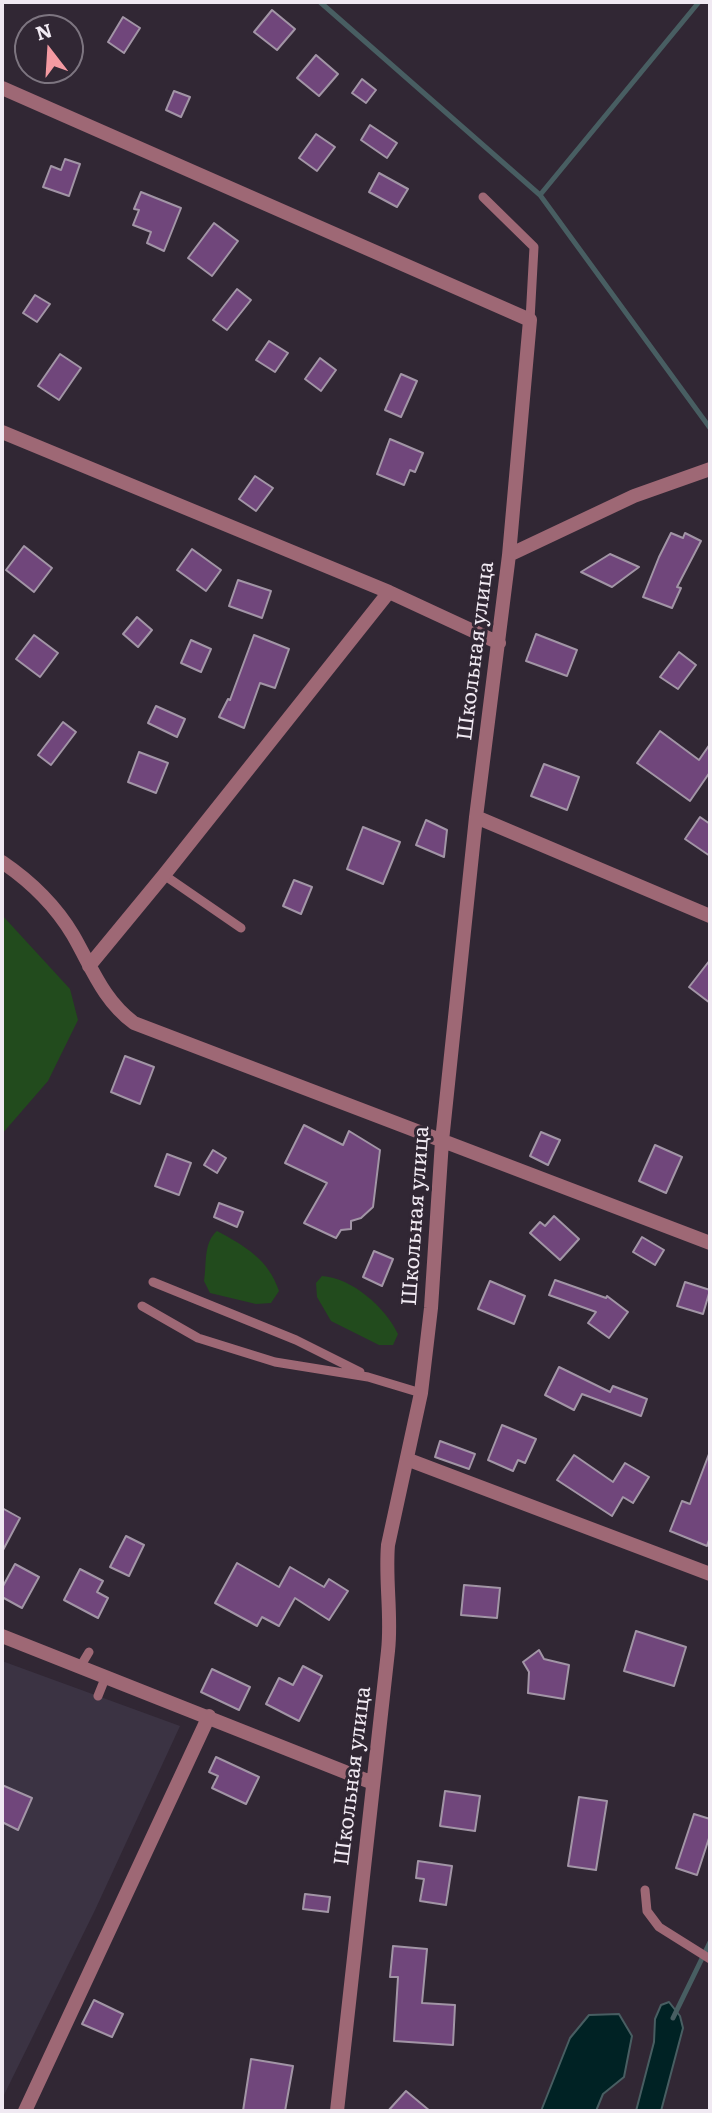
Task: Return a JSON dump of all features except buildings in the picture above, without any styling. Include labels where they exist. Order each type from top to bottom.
[{"type":"street","points":[[2,88],[530,320]]},
{"type":"street","name":"Школьная улица","points":[[337,2111],[390,1633],[386,1568],[388,1545],[409,1460],[421,1393],[431,1308],[442,1141],[476,817],[509,555],[530,320]]},
{"type":"street","points":[[2,432],[389,592],[499,643]]},
{"type":"street","points":[[509,555],[634,496],[710,470]]},
{"type":"street","points":[[89,966],[389,592]]},
{"type":"street","points":[[476,817],[710,916]]},
{"type":"street","points":[[2,862],[39,890],[72,933],[102,991],[121,1013],[134,1023],[710,1243]]},
{"type":"street","points":[[409,1460],[710,1574]]},
{"type":"street","points":[[2,1636],[373,1783]]},
{"type":"street","points":[[25,2111],[209,1716]]},
{"type":"lane","points":[[483,197],[534,247],[530,320]]},
{"type":"lane","points":[[164,875],[242,928]]},
{"type":"lane","points":[[153,1282],[296,1340],[368,1377]]},
{"type":"lane","points":[[142,1306],[198,1338],[275,1362],[368,1377],[421,1393]]},
{"type":"lane","points":[[80,1667],[89,1652]]},
{"type":"lane","points":[[98,1696],[106,1676]]},
{"type":"lane","points":[[645,1890],[647,1911],[659,1927],[710,1959]]},
{"type":"shaded area","points":[[2,1661],[180,1726],[95,1910],[2,2099]]},
{"type":"shaded area","points":[[669,2002],[680,2016],[683,2028],[661,2111],[636,2111],[654,2042],[655,2019],[661,2005]]},
{"type":"shaded area","points":[[619,2014],[632,2036],[624,2077],[603,2094],[596,2111],[541,2111],[570,2038],[589,2015]]},
{"type":"green space","points":[[2,915],[70,989],[78,1020],[48,1081],[2,1134]]},
{"type":"green space","points":[[217,1231],[246,1248],[269,1271],[279,1291],[271,1303],[256,1304],[210,1293],[204,1281],[206,1254],[209,1241]]},
{"type":"green space","points":[[322,1276],[345,1282],[376,1304],[398,1334],[393,1345],[379,1345],[331,1321],[317,1297],[316,1283]]},
{"type":"waterway","points":[[320,2],[540,195],[710,428]]},
{"type":"waterway","points":[[540,195],[699,2]]},
{"type":"waterway","points":[[673,2018],[710,1942]]}]
